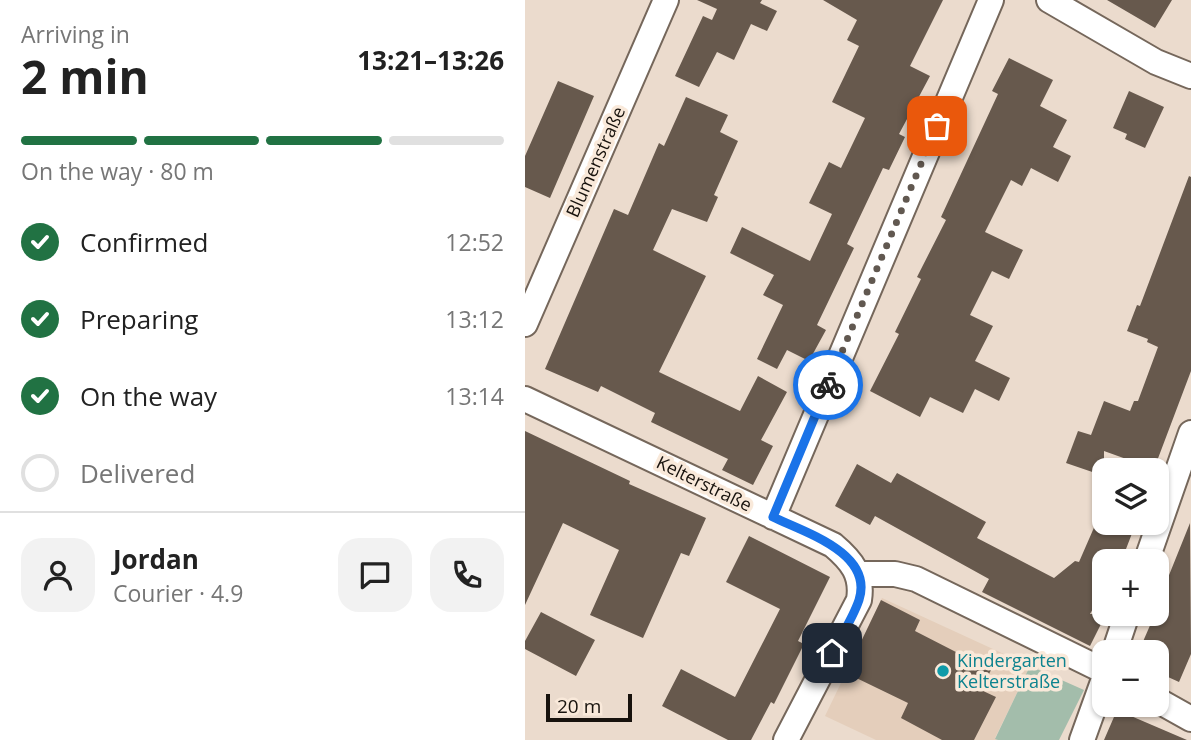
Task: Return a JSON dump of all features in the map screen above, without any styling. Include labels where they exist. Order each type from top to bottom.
[{"type":"street","name":"Blumenstraße","points":[[525,324],[666,0]]},
{"type":"street","points":[[773,517],[991,0]]},
{"type":"street","points":[[1049,0],[1156,62],[1191,76]]},
{"type":"street","name":"Kelterstraße","points":[[525,399],[833,545],[849,558],[859,574]]},
{"type":"street","points":[[1151,549],[1191,433]]},
{"type":"street","points":[[786,740],[859,600],[859,574],[895,574],[916,579],[1092,665]]},
{"type":"street","points":[[1169,706],[1191,719]]},
{"type":"street","points":[[1082,740],[1092,713]]},
{"type":"shaded area","points":[[882,598],[1030,666],[995,738],[998,740],[876,740],[825,716]]},
{"type":"green space","points":[[1030,666],[1084,690],[1059,740],[995,739]]},
{"type":"building","points":[[697,0],[762,0],[760,3],[777,11],[767,31],[751,24],[734,60],[717,52],[699,87],[675,76],[703,16],[712,20],[717,9]]},
{"type":"building","points":[[823,0],[943,0],[910,66],[930,76],[899,134],[905,137],[889,170],[883,168],[847,244],[854,248],[817,325],[826,330],[809,361],[787,350],[777,369],[757,359],[783,305],[763,295],[774,275],[730,253],[742,227],[810,261],[832,214],[809,203],[829,162],[841,168],[865,118],[832,102],[859,46],[847,40],[857,20]]},
{"type":"building","points":[[1107,0],[1172,0],[1155,28]]},
{"type":"building","points":[[1009,58],[1053,80],[1040,106],[1067,120],[1053,147],[1071,156],[1058,182],[1031,168],[1022,186],[1011,180],[985,232],[1023,250],[1009,279],[992,271],[970,315],[993,326],[975,361],[1010,378],[999,401],[975,389],[963,413],[930,397],[920,417],[870,391],[899,334],[895,332],[921,279],[917,277],[946,220],[941,217],[998,94],[992,91]]},
{"type":"building","points":[[558,81],[594,96],[550,198],[525,187],[525,156]]},
{"type":"building","points":[[1129,91],[1164,107],[1145,148],[1125,139],[1127,134],[1113,128]]},
{"type":"building","points":[[686,97],[728,115],[720,132],[738,141],[714,195],[718,197],[707,222],[672,209],[653,250],[706,276],[659,372],[740,411],[758,376],[787,392],[761,440],[773,446],[753,485],[722,470],[728,459],[651,422],[655,413],[601,386],[598,392],[545,369],[614,209],[628,215],[659,143],[664,146]]},
{"type":"building","points":[[1189,176],[1191,371],[1158,458],[1123,458],[1104,451],[1104,458],[1092,458],[1092,472],[1066,463],[1078,431],[1091,435],[1104,401],[1130,411],[1134,401],[1138,401],[1158,347],[1147,342],[1148,339],[1127,331],[1137,305],[1140,306]]},
{"type":"building","points":[[525,431],[630,481],[629,484],[706,518],[689,556],[681,553],[643,638],[590,615],[619,550],[563,523],[525,605]]},
{"type":"building","points":[[857,464],[891,483],[897,473],[986,522],[977,538],[1054,578],[1075,561],[1079,562],[1092,532],[1092,535],[1131,535],[1126,549],[1092,549],[1090,614],[1092,626],[1100,626],[1090,646],[982,592],[989,579],[875,516],[870,525],[835,506]]},
{"type":"building","points":[[1190,523],[1191,654],[1179,682],[1169,677],[1169,640],[1144,640],[1150,626],[1169,626],[1169,575]]},
{"type":"building","points":[[749,536],[830,577],[798,641],[804,644],[774,704],[771,702],[751,740],[728,740],[662,706],[681,669],[735,697],[780,609],[726,582]]},
{"type":"building","name":"Kindergarten Kelterstraße","points":[[881,600],[920,620],[915,631],[991,670],[981,690],[996,697],[974,740],[942,740],[901,718],[908,703],[846,673]]},
{"type":"building","points":[[541,612],[595,640],[576,676],[525,649],[525,641]]},
{"type":"building","points":[[1114,717],[1133,717],[1187,740],[1104,740]]},
{"type":"way so far","points":[[828,385],[937,126]]},
{"type":"place","name":"Kindergarten Kelterstraße","points":[[943,671]]},
{"type":"route","points":[[828,385],[773,517],[833,545],[849,558],[859,574],[859,600],[832,653]]}]
